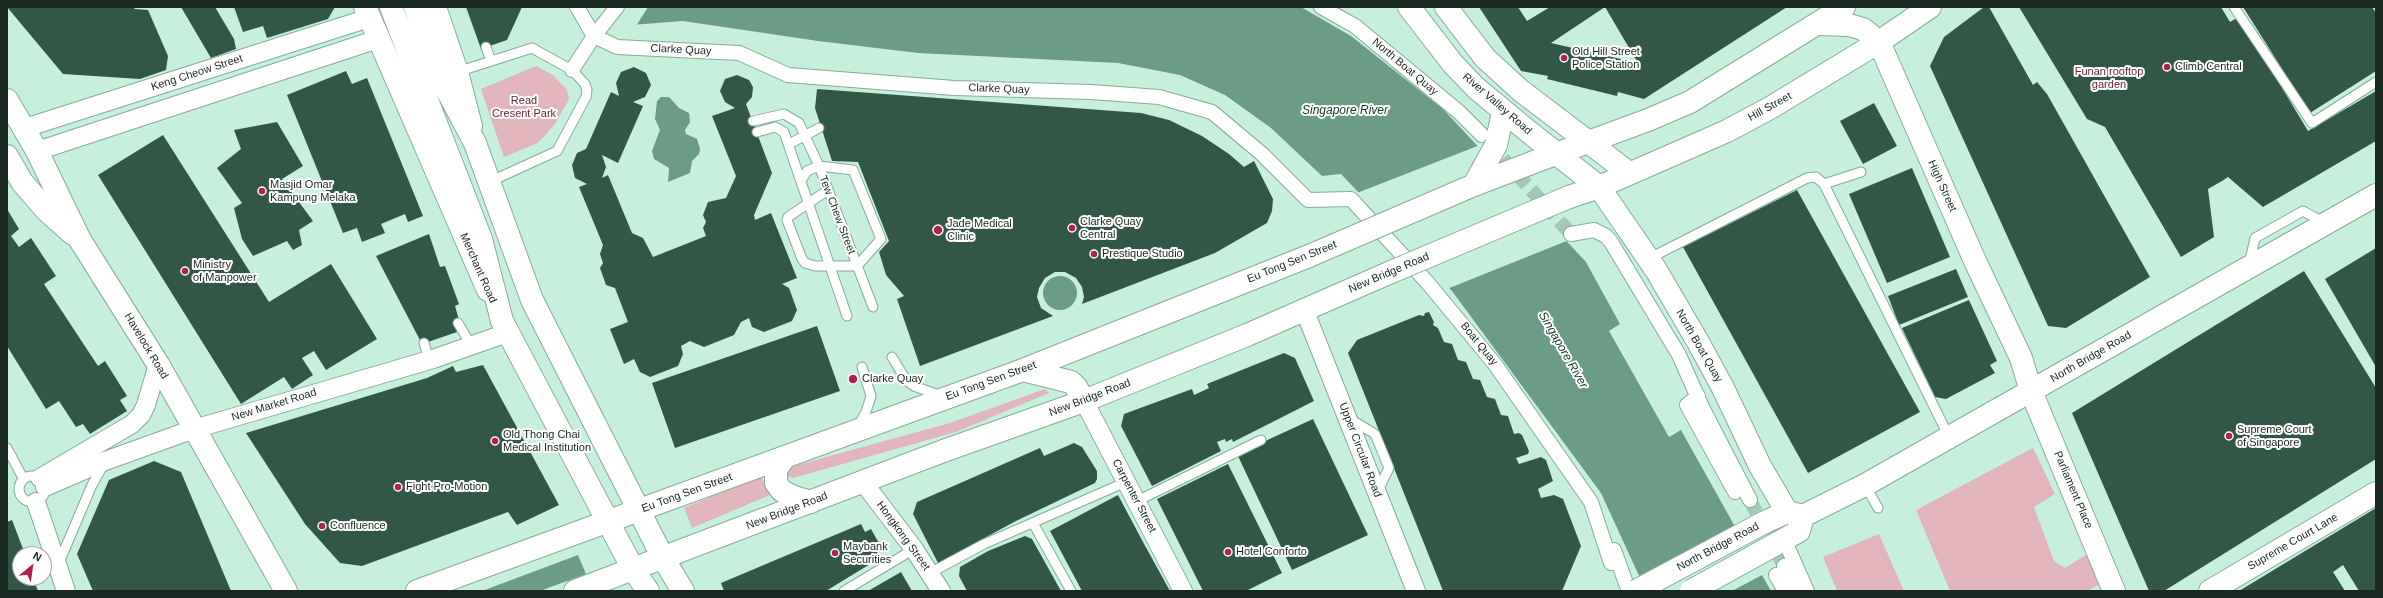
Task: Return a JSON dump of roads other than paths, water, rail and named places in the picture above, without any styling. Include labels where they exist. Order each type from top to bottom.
[{"type":"main road","points":[[391,7],[481,239],[504,327]]},
{"type":"main road","points":[[415,7],[441,79],[475,143]]},
{"type":"main road","points":[[435,7],[457,72],[475,143],[532,300],[663,558],[683,591]]},
{"type":"main road","name":"River Valley Road","points":[[1409,7],[1453,64],[1503,112],[1599,187]]},
{"type":"main road","points":[[1446,7],[1485,58],[1520,90],[1629,173]]},
{"type":"main road","points":[[1558,155],[1690,102],[1844,7]]},
{"type":"main road","name":"Hill Street","points":[[1599,187],[1727,131],[1770,108],[1879,42],[1930,7]]},
{"type":"main road","name":"Merchant Road","points":[[367,12],[504,327],[609,521],[633,569],[648,591]]},
{"type":"main road","name":"High Street","points":[[1818,24],[1849,24],[1863,29],[1879,42],[1975,261],[2021,358],[2031,391]]},
{"type":"main road","name":"Havelock Road","points":[[7,100],[37,151],[80,240],[158,364],[286,591]]},
{"type":"main road","points":[[1474,185],[1489,140],[1503,112]]},
{"type":"main road","name":"Eu Tong Sen Street","points":[[417,591],[1023,370],[1309,256],[1474,185],[1534,162],[1558,155]]},
{"type":"main road","points":[[8,161],[22,182],[46,210],[80,240]]},
{"type":"main road","name":"New Bridge Road","points":[[575,591],[863,482],[1084,401],[1247,335],[1304,309],[1569,197],[1599,187]]},
{"type":"main road","name":"North Boat Quay","points":[[1599,187],[1648,259],[1723,388],[1760,466],[1795,514]]},
{"type":"main road","name":"North Bridge Road","points":[[1631,589],[1763,523],[1795,514],[1865,485],[2376,195]]},
{"type":"main road","points":[[1023,370],[1071,382],[1076,387],[1084,401]]},
{"type":"main road","name":"Parliament Place","points":[[2031,391],[2114,591]]},
{"type":"main road","points":[[784,458],[776,470],[776,483],[782,491],[810,502]]},
{"type":"main road","name":"Supreme Court Lane","points":[[2210,591],[2376,493]]},
{"type":"main road","points":[[1691,591],[1783,545],[1799,531],[1795,514]]},
{"type":"street","points":[[577,7],[594,36]]},
{"type":"street","points":[[572,70],[594,36],[610,19],[617,7]]},
{"type":"street","name":"North Boat Quay","points":[[1321,7],[1355,26],[1459,112],[1489,140]]},
{"type":"street","name":"Keng Cheow Street","points":[[24,128],[309,37],[367,12]]},
{"type":"street","name":"Clarke Quay","points":[[594,36],[617,47],[739,53],[788,75],[954,88],[1091,92],[1159,97],[1212,112],[1262,154],[1308,200],[1351,199]]},
{"type":"street","points":[[309,37],[317,59]]},
{"type":"street","points":[[37,151],[378,40]]},
{"type":"street","points":[[203,71],[212,93]]},
{"type":"street","points":[[144,90],[153,112]]},
{"type":"street","points":[[101,104],[110,126]]},
{"type":"street","name":"Boat Quay","points":[[1351,199],[1428,282],[1494,363],[1591,502],[1612,563]]},
{"type":"street","name":"North Boat Quay","points":[[1571,234],[1594,230],[1606,236],[1611,242],[1679,355],[1746,503]]},
{"type":"street","name":"Upper Circular Road","points":[[1304,309],[1416,591]]},
{"type":"street","name":"New Market Road","points":[[36,486],[194,429],[426,351],[471,345],[504,327]]},
{"type":"street","points":[[66,591],[36,486],[132,424],[141,415],[146,405],[158,364]]},
{"type":"street","name":"Carpenter Street","points":[[1084,401],[1183,591]]},
{"type":"street","name":"Hongkong Street","points":[[863,482],[914,549],[941,591]]},
{"type":"street","name":"Boat Quay","points":[[1591,502],[1596,500],[1631,589]]},
{"type":"street","points":[[1783,545],[1807,591]]},
{"type":"street","points":[[1785,591],[1780,571],[1798,591]]},
{"type":"lane","points":[[2234,7],[2312,123],[2376,82]]},
{"type":"lane","points":[[486,47],[491,61]]},
{"type":"lane","points":[[457,72],[532,48],[572,70],[585,84],[586,97],[557,151],[489,182]]},
{"type":"lane","points":[[753,121],[784,114],[799,123],[819,166],[853,170],[880,238],[880,242],[857,266],[831,267],[812,265],[802,259],[787,220],[790,214],[828,190]]},
{"type":"lane","points":[[757,132],[775,127],[780,128],[784,132],[801,181]]},
{"type":"lane","points":[[789,144],[819,128]]},
{"type":"lane","name":"Tew Chew Street","points":[[847,316],[801,181],[807,170],[819,166],[873,307]]},
{"type":"lane","points":[[1824,184],[1861,172]]},
{"type":"lane","points":[[1648,259],[1807,178],[1816,177],[1824,184],[1949,437]]},
{"type":"lane","points":[[458,323],[471,345]]},
{"type":"lane","points":[[892,357],[906,380],[914,386],[946,398]]},
{"type":"lane","points":[[855,432],[866,412],[870,396],[862,367]]},
{"type":"lane","points":[[1137,501],[1261,440]]},
{"type":"lane","points":[[7,448],[36,486]]},
{"type":"lane","points":[[58,566],[92,485],[106,461]]},
{"type":"lane","points":[[930,572],[984,544],[1126,482]]},
{"type":"lane","points":[[1865,485],[1878,508]]},
{"type":"lane","points":[[1033,523],[1071,591]]},
{"type":"lane","points":[[844,591],[914,549]]},
{"type":"water","name":"Singapore River","points":[[612,7],[1301,7],[1351,36],[1443,109],[1586,262],[1620,324],[1609,331],[1669,437],[1681,430],[1771,591],[1646,591],[1601,493],[1452,291],[1341,174],[1322,176],[1271,128],[1225,95],[1180,75],[1118,63],[918,53],[818,41],[683,21],[631,25]]},
{"type":"water","points":[[661,97],[669,97],[679,108],[689,113],[690,122],[685,130],[686,134],[697,139],[700,149],[699,154],[692,161],[690,173],[668,182],[669,168],[654,159],[652,151],[660,130],[655,119],[657,101]]},
{"type":"water","points":[[1063,276],[1072,281],[1076,286],[1076,300],[1072,305],[1067,309],[1057,310],[1053,309],[1044,300],[1043,290],[1044,286],[1053,277]]},
{"type":"water","points":[[578,555],[586,574],[540,591],[482,591]]},
{"type":"tunnel","points":[[1489,143],[1571,234]]},
{"type":"tunnel","points":[[1750,500],[1784,566]]},
{"type":"place","name":"Old Hill Street Police Station","points":[[1564,58]]},
{"type":"place","name":"Climb Central","points":[[2167,67]]},
{"type":"place","name":"Masjid Omar Kampung Melaka","points":[[262,191]]},
{"type":"place","name":"Clarke Quay Central","points":[[1072,228]]},
{"type":"place","name":"Jade Medical Clinic","points":[[938,230]]},
{"type":"place","name":"Prestique Studio","points":[[1094,254]]},
{"type":"place","name":"Ministry of Manpower","points":[[185,271]]},
{"type":"place","name":"Clarke Quay","points":[[853,379]]},
{"type":"place","name":"Supreme Court of Singapore","points":[[2229,436]]},
{"type":"place","name":"Old Thong Chai Medical Institution","points":[[495,441]]},
{"type":"place","name":"Fight Pro-Motion","points":[[398,487]]},
{"type":"place","name":"Confluence","points":[[322,526]]},
{"type":"place","name":"Hotel Conforto","points":[[1228,552]]},
{"type":"place","name":"Maybank Securities","points":[[835,553]]},
{"type":"park label","name":"Funan rooftop garden","points":[[2109,78]]},
{"type":"park label","name":"Read Cresent Park","points":[[524,107]]}]
